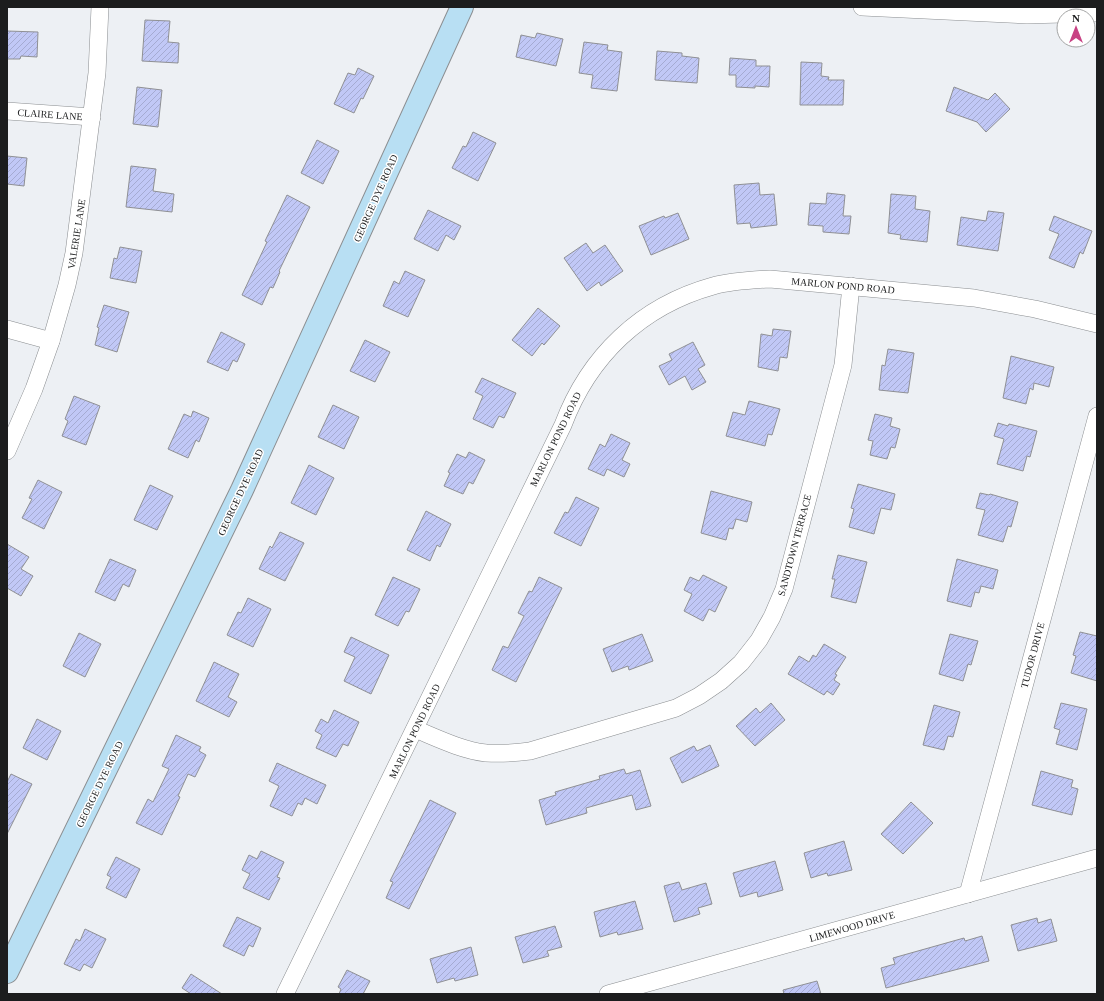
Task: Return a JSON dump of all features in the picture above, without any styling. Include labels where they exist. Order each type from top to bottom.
[{"type":"street","name":"VALERIE LANE","points":[[7,451],[34,389],[51,341],[67,285],[74,253],[97,73],[100,7]]},
{"type":"street","name":"GEORGE DYE ROAD","points":[[7,972],[246,483],[462,7]]},
{"type":"street","points":[[862,7],[1027,15],[1097,13]]},
{"type":"street","name":"CLAIRE LANE","points":[[7,111],[92,117]]},
{"type":"street","name":"MARLON POND ROAD","points":[[285,994],[563,425],[568,410],[582,383],[615,341],[658,309],[685,295],[714,286],[740,281],[770,278],[974,298],[1035,309],[1097,324]]},
{"type":"street","name":"SANDTOWN TERRACE","points":[[415,729],[463,748],[485,753],[507,754],[530,751],[676,708],[699,696],[721,681],[740,663],[763,634],[784,589],[842,364],[852,286]]},
{"type":"street","points":[[7,329],[51,341]]},
{"type":"street","name":"TUDOR DRIVE","points":[[968,894],[1097,416]]},
{"type":"street","name":"LIMEWOOD DRIVE","points":[[608,994],[1097,858]]},
{"type":"building","points":[[145,20],[170,21],[168,42],[179,43],[178,63],[142,61]]},
{"type":"building","points":[[7,31],[38,32],[37,57],[21,56],[20,59],[7,59]]},
{"type":"building","points":[[537,33],[563,39],[556,66],[516,57],[521,35],[535,38]]},
{"type":"building","points":[[584,42],[608,45],[607,50],[622,52],[617,91],[591,88],[593,75],[579,73]]},
{"type":"building","points":[[657,51],[682,53],[682,56],[699,58],[697,83],[655,80]]},
{"type":"building","points":[[730,58],[756,60],[756,66],[770,66],[769,87],[736,87],[736,75],[729,75]]},
{"type":"building","points":[[801,62],[822,63],[821,76],[829,77],[828,80],[844,80],[843,105],[800,105]]},
{"type":"building","points":[[358,68],[374,76],[363,99],[361,98],[354,113],[334,104],[348,73],[355,75]]},
{"type":"building","points":[[137,87],[162,90],[158,127],[133,124]]},
{"type":"building","points":[[954,87],[988,100],[995,93],[1010,109],[986,132],[977,122],[946,111]]},
{"type":"building","points":[[473,132],[496,143],[478,181],[452,168],[463,146],[466,147]]},
{"type":"building","points":[[317,140],[339,151],[323,184],[301,173]]},
{"type":"building","points":[[7,156],[27,158],[24,186],[7,184]]},
{"type":"building","points":[[131,166],[156,169],[153,191],[174,194],[172,212],[126,207]]},
{"type":"building","points":[[759,183],[760,195],[774,194],[777,225],[751,228],[750,223],[737,224],[734,185]]},
{"type":"building","points":[[827,193],[845,195],[843,216],[851,216],[849,234],[823,232],[823,226],[808,225],[810,203],[826,204]]},
{"type":"building","points":[[891,194],[916,196],[915,209],[930,211],[927,242],[900,239],[901,235],[888,233]]},
{"type":"building","points":[[287,195],[310,207],[279,271],[280,272],[273,288],[270,287],[262,305],[242,295]]},
{"type":"building","points":[[428,210],[461,226],[454,240],[446,235],[438,251],[414,239]]},
{"type":"building","points":[[988,211],[1004,213],[998,251],[957,245],[961,217],[986,221]]},
{"type":"building","points":[[678,213],[689,239],[651,255],[639,226],[664,216],[665,218]]},
{"type":"building","points":[[1054,216],[1092,231],[1083,254],[1080,252],[1074,268],[1049,258],[1059,234],[1049,230]]},
{"type":"building","points":[[586,243],[593,253],[605,245],[623,271],[601,286],[599,282],[587,291],[564,258]]},
{"type":"building","points":[[120,247],[142,251],[136,283],[110,278],[114,258],[117,259]]},
{"type":"building","points":[[405,271],[425,280],[408,317],[383,306],[394,281],[399,284]]},
{"type":"building","points":[[104,305],[129,312],[117,352],[95,345],[99,328],[97,327]]},
{"type":"building","points":[[538,308],[560,326],[544,345],[542,343],[532,356],[512,340]]},
{"type":"building","points":[[773,329],[791,331],[787,358],[780,357],[778,371],[758,367],[761,334],[772,336]]},
{"type":"building","points":[[221,332],[245,344],[237,362],[233,360],[228,371],[207,362]]},
{"type":"building","points":[[365,340],[390,352],[375,382],[350,371]]},
{"type":"building","points":[[693,342],[705,365],[698,369],[706,382],[692,390],[685,376],[669,385],[659,366],[672,360],[669,354]]},
{"type":"building","points":[[888,349],[914,353],[908,393],[879,390],[882,365],[885,366]]},
{"type":"building","points":[[1011,356],[1054,367],[1049,387],[1034,383],[1033,390],[1030,388],[1026,404],[1003,398]]},
{"type":"building","points":[[482,378],[516,393],[504,418],[499,416],[493,428],[473,419],[483,396],[475,392]]},
{"type":"building","points":[[74,396],[100,406],[86,445],[62,436],[68,421],[65,419]]},
{"type":"building","points":[[749,401],[780,409],[772,435],[768,434],[765,446],[726,436],[733,412],[745,415]]},
{"type":"building","points":[[333,405],[359,417],[344,449],[318,437]]},
{"type":"building","points":[[193,411],[209,418],[199,442],[196,440],[188,458],[168,449],[184,414],[191,417]]},
{"type":"building","points":[[875,414],[892,418],[890,426],[900,429],[895,448],[891,447],[887,459],[870,455],[873,441],[868,440]]},
{"type":"building","points":[[998,423],[1008,426],[1009,424],[1037,431],[1030,457],[1027,456],[1023,471],[997,464],[1004,439],[994,436]]},
{"type":"building","points":[[611,434],[630,443],[622,460],[630,464],[624,477],[607,469],[604,476],[588,469],[600,444],[605,447]]},
{"type":"building","points":[[469,452],[485,460],[473,484],[469,482],[463,494],[444,486],[450,473],[448,472],[457,454],[466,458]]},
{"type":"building","points":[[309,465],[334,478],[316,515],[291,503]]},
{"type":"building","points":[[38,480],[62,492],[44,529],[22,518],[32,499],[29,498]]},
{"type":"building","points":[[858,484],[895,494],[891,510],[881,508],[874,534],[849,527],[854,509],[851,508]]},
{"type":"building","points":[[150,485],[173,496],[157,530],[134,520]]},
{"type":"building","points":[[711,491],[752,502],[747,522],[736,519],[733,529],[729,528],[726,540],[701,533]]},
{"type":"building","points":[[980,493],[990,494],[1018,502],[1011,527],[1008,526],[1003,542],[978,535],[985,510],[976,508]]},
{"type":"building","points":[[576,497],[599,508],[581,546],[554,533],[565,512],[568,513]]},
{"type":"building","points":[[426,511],[451,524],[440,547],[437,545],[430,561],[407,550]]},
{"type":"building","points":[[280,532],[304,543],[285,581],[259,569],[270,546],[272,548]]},
{"type":"building","points":[[7,544],[29,557],[21,569],[33,576],[21,596],[7,588]]},
{"type":"building","points":[[838,555],[867,562],[856,603],[831,597],[835,579],[832,579]]},
{"type":"building","points":[[110,559],[136,570],[129,587],[123,584],[115,601],[95,592]]},
{"type":"building","points":[[957,559],[998,570],[993,589],[981,586],[979,593],[975,592],[971,607],[947,601]]},
{"type":"building","points":[[703,575],[727,587],[715,612],[709,609],[703,621],[684,611],[692,594],[684,590],[690,577],[699,581]]},
{"type":"building","points":[[393,577],[420,589],[409,612],[406,611],[398,626],[375,615]]},
{"type":"building","points":[[539,577],[562,588],[516,682],[492,670],[503,646],[508,648],[524,616],[518,613],[529,591],[532,592]]},
{"type":"building","points":[[248,598],[271,609],[253,647],[227,635],[238,612],[241,613]]},
{"type":"building","points":[[1080,632],[1097,636],[1097,681],[1071,673],[1076,656],[1073,655]]},
{"type":"building","points":[[79,633],[101,644],[85,677],[63,666]]},
{"type":"building","points":[[642,634],[653,661],[629,670],[628,666],[612,672],[603,649]]},
{"type":"building","points":[[950,634],[978,641],[971,665],[968,664],[963,681],[939,674]]},
{"type":"building","points":[[351,637],[389,655],[371,694],[344,681],[355,657],[344,652]]},
{"type":"building","points":[[824,644],[846,657],[835,674],[837,675],[834,680],[840,684],[833,695],[827,691],[824,695],[788,674],[799,656],[809,662],[813,655],[816,657]]},
{"type":"building","points":[[214,662],[239,674],[228,697],[237,702],[229,717],[196,701]]},
{"type":"building","points":[[771,703],[785,720],[755,746],[736,726],[756,708],[760,713]]},
{"type":"building","points":[[1061,703],[1087,709],[1077,750],[1056,744],[1060,730],[1054,728]]},
{"type":"building","points":[[934,705],[960,712],[953,737],[948,736],[944,750],[923,745]]},
{"type":"building","points":[[334,710],[359,722],[348,746],[343,744],[336,757],[316,748],[322,735],[315,731],[321,719],[328,723]]},
{"type":"building","points":[[37,719],[61,731],[47,760],[23,748]]},
{"type":"building","points":[[176,735],[201,747],[199,751],[206,755],[195,777],[188,774],[178,796],[180,797],[162,835],[136,823],[148,799],[153,802],[169,769],[162,766]]},
{"type":"building","points":[[710,745],[719,766],[682,783],[670,758],[694,746],[697,751]]},
{"type":"building","points":[[277,763],[326,785],[317,804],[305,798],[302,805],[298,803],[292,816],[270,806],[279,786],[269,781]]},
{"type":"building","points":[[624,769],[626,774],[640,770],[651,806],[636,810],[632,795],[586,808],[587,813],[546,825],[539,800],[556,795],[555,792],[600,779],[599,776]]},
{"type":"building","points":[[1041,771],[1073,780],[1071,787],[1078,789],[1072,815],[1032,805]]},
{"type":"building","points":[[11,774],[32,784],[7,834],[7,782]]},
{"type":"building","points":[[430,800],[456,813],[409,909],[386,898],[393,882],[390,881]]},
{"type":"building","points":[[911,802],[933,823],[903,854],[881,834]]},
{"type":"building","points":[[844,841],[852,870],[828,876],[827,873],[811,878],[804,853]]},
{"type":"building","points":[[261,851],[284,862],[277,877],[280,878],[269,900],[243,888],[250,874],[242,870],[249,855],[257,859]]},
{"type":"building","points":[[116,857],[140,869],[126,898],[106,888],[111,877],[107,875]]},
{"type":"building","points":[[775,861],[783,890],[758,897],[757,892],[740,897],[733,873]]},
{"type":"building","points":[[679,882],[682,890],[706,883],[712,904],[698,908],[700,914],[674,922],[664,886]]},
{"type":"building","points":[[635,901],[643,929],[618,935],[617,932],[600,937],[594,912]]},
{"type":"building","points":[[237,917],[261,928],[253,947],[249,945],[244,956],[223,946]]},
{"type":"building","points":[[1037,918],[1038,923],[1051,919],[1057,941],[1018,951],[1011,925]]},
{"type":"building","points":[[555,926],[562,947],[547,951],[549,956],[523,963],[515,937]]},
{"type":"building","points":[[85,929],[106,939],[92,968],[84,964],[80,971],[64,964],[76,939],[80,941]]},
{"type":"building","points":[[982,936],[989,961],[886,988],[881,968],[895,964],[893,958],[964,938],[965,941]]},
{"type":"building","points":[[471,947],[478,975],[455,981],[454,978],[437,983],[430,959]]},
{"type":"building","points":[[347,970],[370,981],[363,994],[339,994],[341,989],[338,987]]},
{"type":"building","points":[[191,974],[222,994],[191,994],[182,988]]},
{"type":"building","points":[[817,981],[821,994],[784,994],[783,990]]}]
